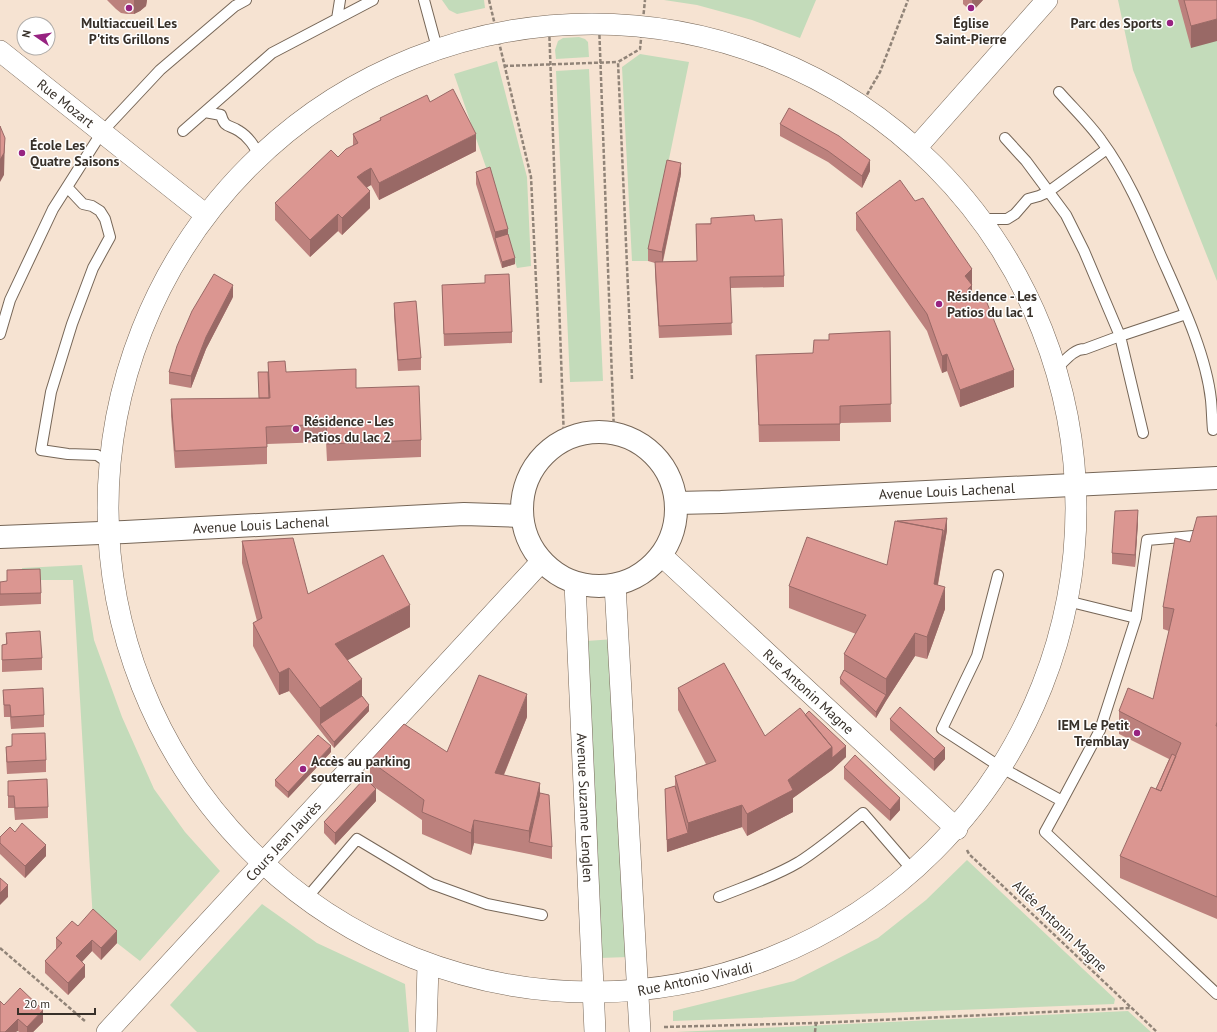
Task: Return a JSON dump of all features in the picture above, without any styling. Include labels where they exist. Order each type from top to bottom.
[{"type":"street","points":[[916,148],[1047,0]]},
{"type":"street","name":"Rue Antonio Vivaldi","points":[[615,23],[690,32],[762,53],[831,85],[893,127],[949,178],[996,239],[1049,344],[1068,411],[1077,485],[1074,559],[1067,601],[1061,632],[1037,702],[1002,768],[957,829],[914,872],[866,910],[814,940],[759,965],[667,988],[637,992],[593,994],[564,993],[480,982],[428,966],[364,938],[305,900],[262,864],[227,828],[179,763],[143,690],[119,613],[108,532],[110,464],[126,376],[159,292],[206,215],[260,155],[299,122],[342,92],[388,68],[437,48],[496,33],[548,25],[615,23]]},
{"type":"street","name":"Rue Mozart","points":[[0,50],[206,215]]},
{"type":"street","points":[[585,433],[614,434],[635,441],[656,456],[670,478],[676,503],[675,522],[670,539],[661,555],[648,569],[632,579],[615,585],[595,587],[575,583],[556,574],[541,562],[528,541],[522,516],[523,493],[531,472],[545,454],[564,440],[585,433]]},
{"type":"street","name":"Avenue Louis Lachenal","points":[[676,503],[1217,478]]},
{"type":"street","name":"Avenue Louis Lachenal","points":[[0,537],[464,514],[522,516]]},
{"type":"street","name":"Rue Antonin Magne","points":[[661,555],[957,829]]},
{"type":"street","name":"Cours Jean Jaurès","points":[[107,1032],[541,562]]},
{"type":"street","name":"Avenue Suzanne Lenglen","points":[[575,583],[595,1032]]},
{"type":"street","points":[[615,585],[639,1030]]},
{"type":"street","points":[[426,1032],[428,966]]},
{"type":"lane","points":[[0,334],[10,300],[53,209],[102,132],[160,70],[234,6],[246,0]]},
{"type":"lane","points":[[337,19],[340,0]]},
{"type":"lane","points":[[183,131],[272,53],[373,0]]},
{"type":"lane","points":[[424,0],[437,48]]},
{"type":"lane","points":[[1059,92],[1101,140],[1120,169],[1138,203],[1186,314],[1204,366],[1211,398],[1213,430]]},
{"type":"lane","points":[[205,112],[221,114],[223,121],[229,127],[239,131],[253,142],[260,155]]},
{"type":"lane","points":[[1005,138],[1026,161],[1066,215],[1084,251],[1120,336],[1143,433]]},
{"type":"lane","points":[[982,219],[1008,220],[1028,199],[1048,192],[1107,149]]},
{"type":"lane","points":[[67,187],[83,204],[92,206],[100,211],[105,219],[110,238],[93,268],[72,324],[51,392],[41,450],[97,456],[110,464]]},
{"type":"lane","points":[[1057,368],[1075,351],[1085,349],[1186,314]]},
{"type":"lane","points":[[1217,534],[1146,540],[1136,618],[1100,730],[1045,832],[1217,994]]},
{"type":"lane","points":[[998,575],[977,656],[942,729],[1002,768],[1062,801]]},
{"type":"lane","points":[[1067,601],[1136,618]]},
{"type":"lane","points":[[719,897],[764,879],[798,862],[863,813],[914,872]]},
{"type":"lane","points":[[305,900],[357,839],[432,884],[487,904],[542,915]]},
{"type":"path","points":[[489,0],[531,177],[541,384]]},
{"type":"path","points":[[504,66],[618,62],[640,49],[645,0]]},
{"type":"path","points":[[861,105],[880,72],[908,0]]},
{"type":"path","points":[[599,24],[614,434]]},
{"type":"path","points":[[548,25],[564,440]]},
{"type":"path","points":[[618,62],[632,379]]},
{"type":"path","name":"Allée Antonin Magne","points":[[957,829],[969,854],[1157,1032]]},
{"type":"path","points":[[0,948],[86,1022]]},
{"type":"path","points":[[639,1030],[1131,1008]]},
{"type":"path","points":[[815,1032],[816,1023]]},
{"type":"green space","points":[[442,0],[484,0],[485,8],[457,14],[449,10]]},
{"type":"green space","points":[[664,0],[816,0],[800,38],[752,20],[697,5]]},
{"type":"green space","points":[[1118,0],[1217,0],[1217,281],[1133,70]]},
{"type":"green space","points":[[579,37],[588,42],[589,57],[556,59],[555,50],[558,41],[563,38]]},
{"type":"green space","points":[[640,54],[689,62],[648,261],[632,261],[622,67]]},
{"type":"green space","points":[[497,61],[527,177],[531,266],[517,268],[490,179],[454,74]]},
{"type":"green space","points":[[589,69],[603,381],[570,382],[556,71]]},
{"type":"green space","points":[[82,565],[94,640],[122,717],[154,789],[185,832],[220,871],[140,961],[93,921],[73,580],[24,580],[22,568]]},
{"type":"green space","points":[[615,639],[629,957],[599,958],[586,641]]},
{"type":"green space","points":[[967,860],[1115,999],[1114,1004],[673,1021],[673,1011],[794,981],[878,938],[926,900]]},
{"type":"green space","points":[[262,904],[317,943],[405,984],[409,1032],[197,1032],[170,1005]]},
{"type":"green space","points":[[1128,1011],[1151,1032],[676,1032]]},
{"type":"building","points":[[1184,0],[1217,0],[1217,19],[1191,26]]},
{"type":"building","points":[[453,89],[476,134],[379,183],[371,168],[364,172],[357,177],[370,191],[342,218],[338,214],[310,240],[275,203],[331,150],[338,157],[346,149],[358,143],[353,134],[381,120],[380,118],[427,95],[430,102]]},
{"type":"building","points":[[789,108],[839,136],[870,160],[862,176],[828,151],[780,124]]},
{"type":"building","points":[[0,126],[5,138],[4,153],[0,160]]},
{"type":"building","points":[[667,160],[681,163],[662,252],[648,249]]},
{"type":"building","points":[[490,167],[508,229],[495,232],[476,172]]},
{"type":"building","name":"Résidence - Les Patios du lac 1","points":[[900,180],[915,201],[923,198],[972,269],[965,276],[972,285],[968,289],[972,298],[983,293],[1014,370],[960,390],[947,354],[942,356],[927,314],[856,213]]},
{"type":"building","points":[[754,215],[755,221],[782,219],[784,276],[730,277],[732,323],[659,326],[655,262],[697,261],[696,224],[711,224],[711,218]]},
{"type":"building","points":[[508,234],[515,258],[502,262],[495,238]]},
{"type":"building","points":[[214,274],[233,285],[206,337],[191,376],[169,372],[177,346],[192,311]]},
{"type":"building","points":[[509,274],[512,332],[444,334],[442,285],[485,283],[485,275]]},
{"type":"building","points":[[416,301],[421,358],[398,360],[394,303]]},
{"type":"building","points":[[890,331],[891,404],[840,406],[840,424],[759,425],[756,355],[813,353],[814,340],[829,340],[829,334]]},
{"type":"building","name":"Résidence - Les Patios du lac 2","points":[[285,361],[286,372],[356,369],[356,388],[419,386],[421,440],[327,444],[326,424],[266,427],[267,447],[175,451],[171,399],[270,398],[268,362]]},
{"type":"building","points":[[258,372],[268,372],[269,398],[259,398]]},
{"type":"building","points":[[1138,510],[1135,555],[1112,553],[1115,511]]},
{"type":"building","points":[[1217,516],[1217,897],[1120,856],[1151,787],[1161,791],[1181,743],[1119,711],[1128,688],[1153,699],[1174,609],[1163,607],[1175,538],[1190,542],[1197,517]]},
{"type":"building","points":[[947,518],[943,540],[943,530],[897,521]]},
{"type":"building","points":[[895,521],[943,530],[934,584],[945,587],[927,637],[915,633],[886,679],[844,654],[866,615],[789,586],[807,537],[887,565]]},
{"type":"building","points":[[293,538],[308,594],[383,555],[410,605],[335,644],[362,679],[320,708],[289,668],[279,673],[253,623],[262,618],[242,541]]},
{"type":"building","points":[[40,569],[41,593],[0,594],[0,582],[7,581],[7,570]]},
{"type":"building","points":[[40,631],[42,658],[2,660],[2,645],[7,644],[6,633]]},
{"type":"building","points":[[724,663],[765,736],[800,708],[832,747],[788,780],[793,790],[747,814],[742,805],[688,823],[675,776],[716,761],[678,688]]},
{"type":"building","points":[[844,670],[886,695],[876,712],[840,678]]},
{"type":"building","points":[[479,675],[527,694],[495,773],[540,783],[529,831],[474,820],[471,833],[422,812],[424,800],[370,761],[404,724],[447,752]]},
{"type":"building","points":[[43,688],[44,715],[11,717],[10,705],[4,705],[3,690]]},
{"type":"building","points":[[362,696],[369,705],[334,742],[320,724]]},
{"type":"building","points":[[900,707],[945,748],[934,759],[890,719]]},
{"type":"building","points":[[809,711],[846,746],[832,758],[832,747],[805,715]]},
{"type":"building","points":[[45,733],[46,760],[7,762],[6,747],[12,746],[12,734]]},
{"type":"building","name":"Accès au parking souterrain","points":[[318,735],[331,746],[288,792],[275,780]]},
{"type":"building","points":[[1172,754],[1176,756],[1161,791],[1156,789]]},
{"type":"building","points":[[855,755],[900,798],[890,810],[844,767]]},
{"type":"building","points":[[365,778],[376,789],[335,833],[324,822]]},
{"type":"building","points":[[47,779],[48,807],[15,808],[14,796],[8,796],[8,781]]},
{"type":"building","points":[[675,786],[688,833],[667,840],[665,789]]},
{"type":"building","points":[[540,793],[549,795],[552,847],[529,842]]},
{"type":"building","points":[[22,823],[46,845],[25,866],[0,843],[0,837],[10,827],[15,832]]},
{"type":"building","points":[[0,878],[8,885],[0,893]]},
{"type":"building","points":[[93,909],[117,931],[101,948],[92,940],[76,956],[85,965],[68,983],[45,961],[62,943],[56,938],[72,921],[78,926]]},
{"type":"building","points":[[20,988],[43,1010],[27,1027],[18,1019],[5,1032],[0,1032],[0,1001],[4,1005]]},
{"type":"place","name":"Multiaccueil Les P'tits Grillons","points":[[129,8]]},
{"type":"place","name":"Église Saint-Pierre","points":[[971,8]]},
{"type":"place","name":"Parc des Sports","points":[[1170,23]]},
{"type":"place","name":"École Les Quatre Saisons","points":[[22,153]]},
{"type":"place","name":"Résidence - Les Patios du lac 1","points":[[939,304]]},
{"type":"place","name":"Résidence - Les Patios du lac 2","points":[[296,429]]},
{"type":"place","name":"IEM Le Petit Tremblay","points":[[1137,733]]},
{"type":"place","name":"Accès au parking souterrain","points":[[303,769]]}]
